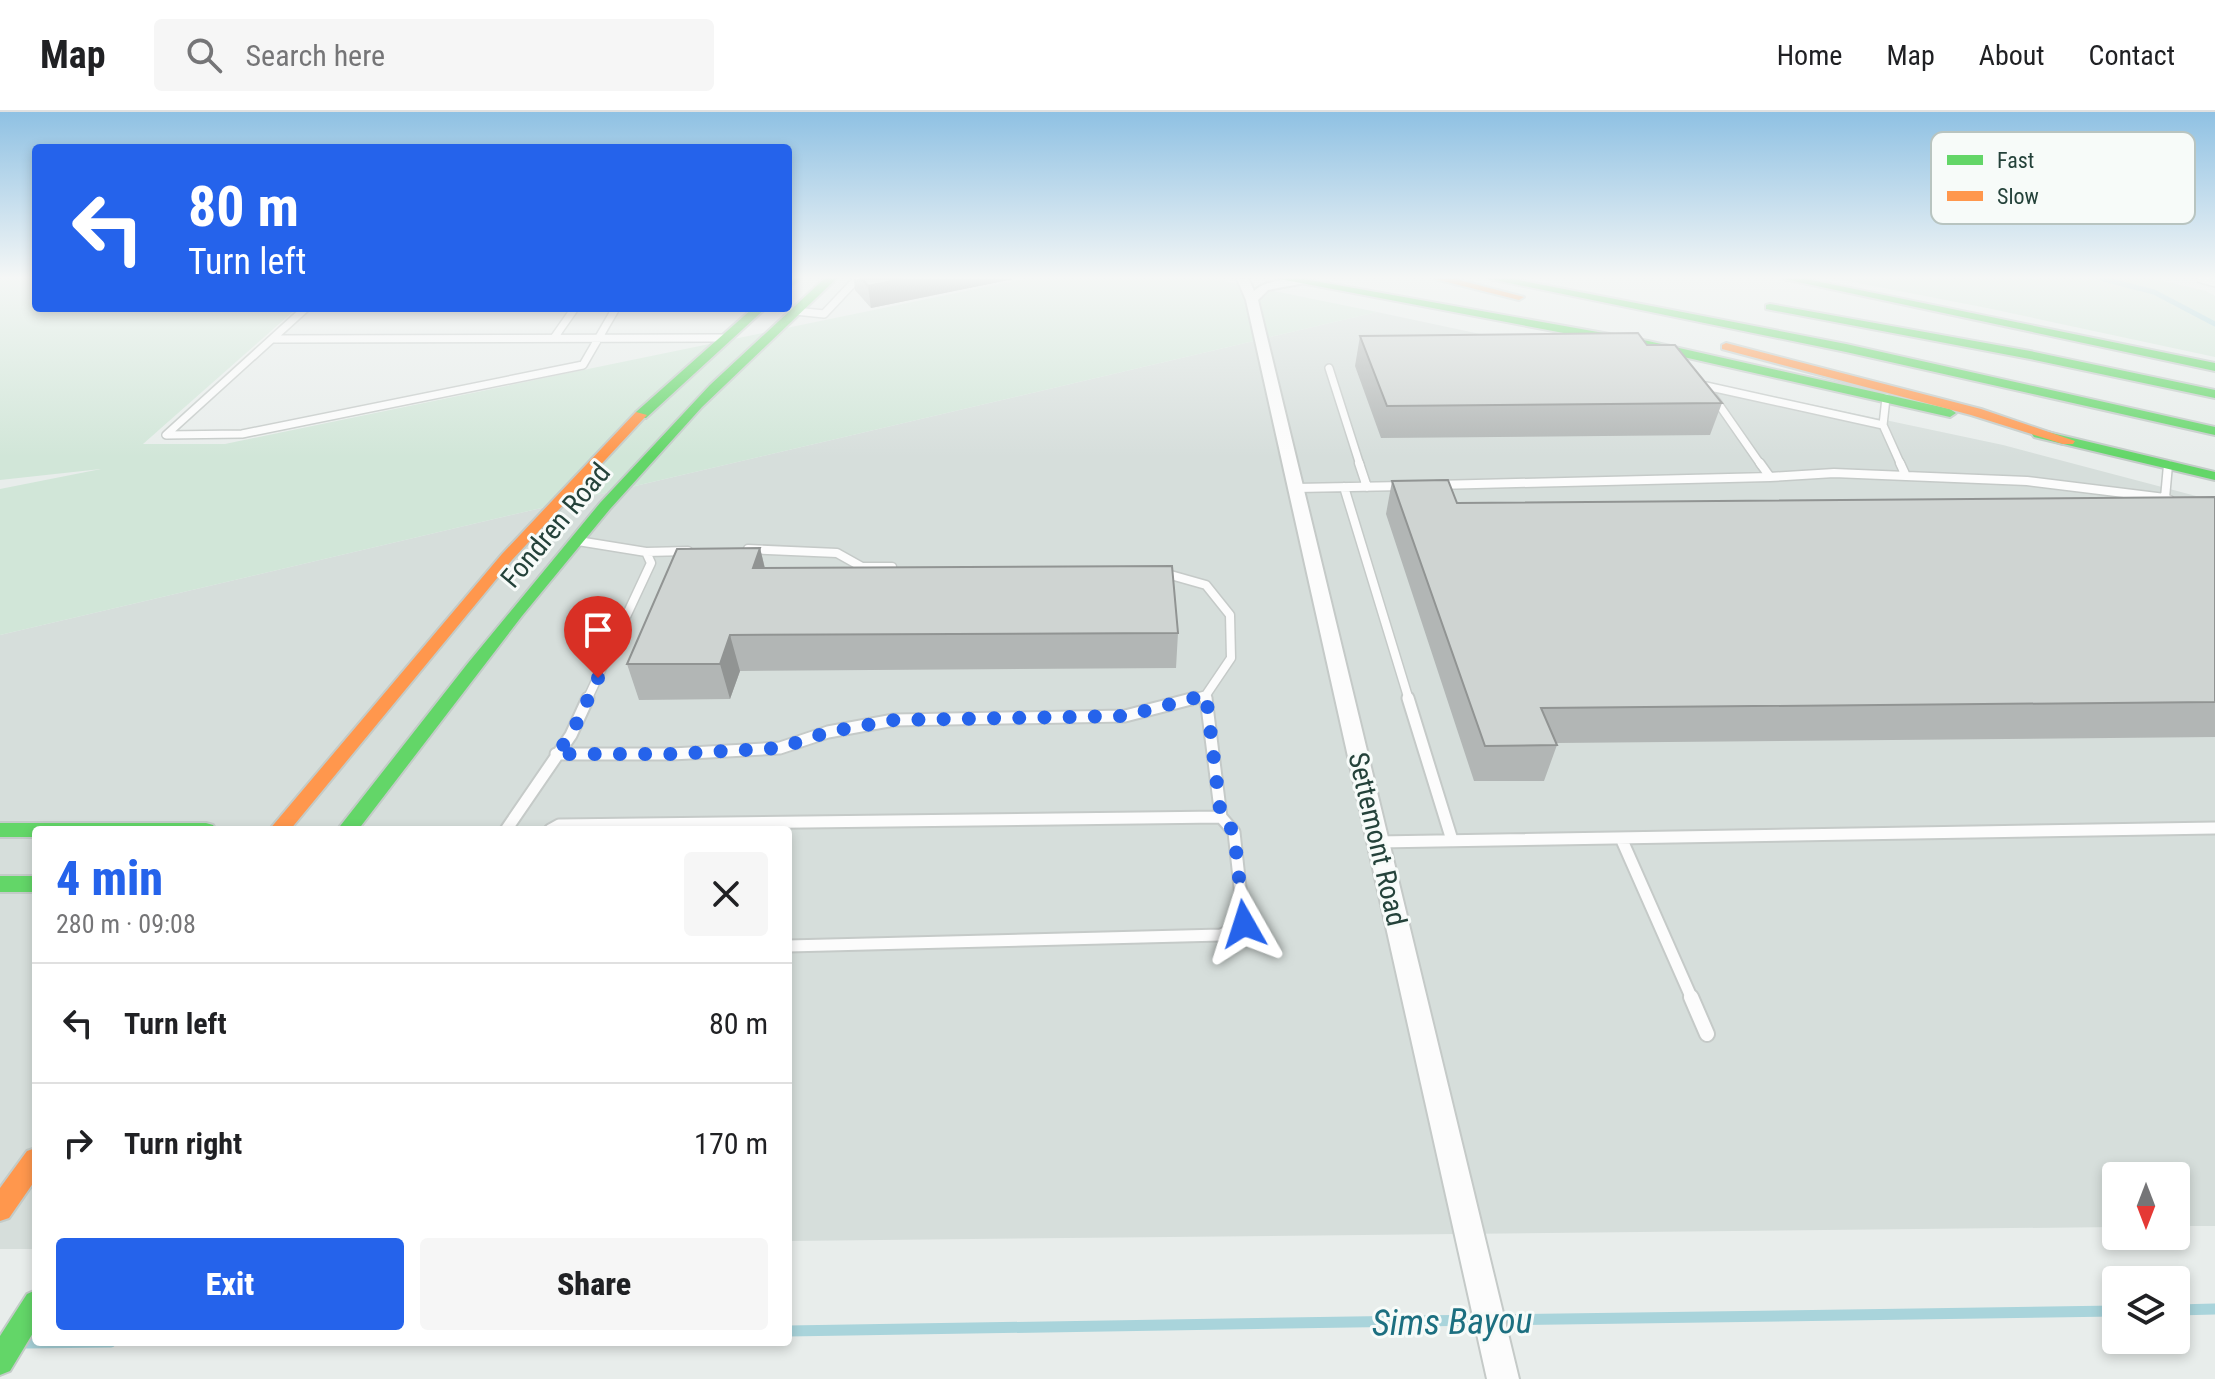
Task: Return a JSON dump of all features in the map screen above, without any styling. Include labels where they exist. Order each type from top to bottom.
[{"type":"main road","name":"Fondren Road","points":[[350,826],[634,423],[723,338]]},
{"type":"main road","points":[[724,338],[759,344]]},
{"type":"main road","name":"Fondren Road","points":[[282,826],[437,638],[689,415],[765,338]]},
{"type":"main road","points":[[1610,338],[1886,398],[2215,476]]},
{"type":"main road","points":[[1689,338],[1976,412],[2068,441]]},
{"type":"main road","points":[[1797,338],[2215,431]]},
{"type":"main road","points":[[1903,338],[2215,407]]},
{"type":"main road","points":[[1942,338],[2215,394]]},
{"type":"main road","points":[[2076,338],[2211,366]]},
{"type":"main road","points":[[0,830],[32,830]]},
{"type":"main road","points":[[0,884],[32,884]]},
{"type":"main road","points":[[2,1206],[32,1165]]},
{"type":"main road","points":[[0,1361],[32,1309]]},
{"type":"street","name":"Settemont Road","points":[[1261,338],[1503,1379]]},
{"type":"lane","points":[[518,338],[272,339],[166,435],[242,434],[583,365],[596,338]]},
{"type":"lane","points":[[1329,368],[1367,487]]},
{"type":"lane","points":[[1770,477],[1706,386],[1883,425]]},
{"type":"lane","points":[[1886,398],[1883,425],[1906,476]]},
{"type":"lane","points":[[2165,498],[2168,465]]},
{"type":"lane","points":[[1429,485],[1834,473],[2027,481],[2177,501]]},
{"type":"lane","points":[[1296,488],[1413,486]]},
{"type":"lane","points":[[1344,487],[1452,840]]},
{"type":"lane","points":[[553,538],[646,552],[702,550]]},
{"type":"lane","points":[[730,549],[837,553],[862,567],[905,568]]},
{"type":"lane","points":[[509,826],[571,735],[651,563],[646,552]]},
{"type":"lane","points":[[792,946],[1221,935],[1244,924],[1234,832],[1221,817],[1206,695],[1231,658],[1230,615],[1206,585],[1145,569]]},
{"type":"lane","points":[[556,754],[672,754],[780,748],[828,732],[894,720],[1125,716],[1206,695]]},
{"type":"lane","points":[[557,826],[1221,817]]},
{"type":"lane","points":[[1378,842],[2215,828]]},
{"type":"lane","points":[[1621,838],[1707,1034]]},
{"type":"shaded area","points":[[1266,338],[1500,338],[2003,445],[2215,501],[2215,1226],[2190,1226],[2190,1162],[2102,1162],[2102,1227],[792,1241],[792,826],[32,826],[32,1249],[0,1249],[0,635]]},
{"type":"green space","points":[[0,338],[263,338],[143,444],[225,444],[738,338],[1266,338],[0,635],[0,489],[101,469],[0,480]]},
{"type":"green space","points":[[2127,338],[2215,338],[2215,357]]},
{"type":"building","points":[[1361,338],[1642,338],[1647,345],[1675,345],[1722,403],[1387,406]]},
{"type":"building","points":[[1448,480],[1457,503],[2215,497],[2215,702],[1541,708],[1557,745],[1485,746],[1392,481]]},
{"type":"building","points":[[760,548],[753,568],[1172,566],[1178,633],[730,635],[720,664],[627,664],[677,549]]},
{"type":"waterway","name":"Sims Bayou","points":[[2190,1310],[2215,1309]]},
{"type":"waterway","name":"Sims Bayou","points":[[1497,1320],[2102,1311]]},
{"type":"waterway","name":"Sims Bayou","points":[[792,1331],[1483,1320]]},
{"type":"waterway","name":"Sims Bayou","points":[[27,1343],[32,1343]]},
{"type":"traffic: fast","points":[[641,415],[726,338]]},
{"type":"traffic: fast","points":[[350,826],[517,612],[605,506],[714,388],[766,338]]},
{"type":"traffic: fast","points":[[1610,338],[1950,413]]},
{"type":"traffic: fast","points":[[1796,338],[2215,431]]},
{"type":"traffic: fast","points":[[1939,338],[2215,394]]},
{"type":"traffic: fast","points":[[2075,338],[2215,367]]},
{"type":"traffic: fast","points":[[2039,434],[2215,476]]},
{"type":"traffic: fast","points":[[0,830],[32,830]]},
{"type":"traffic: fast","points":[[0,884],[32,884]]},
{"type":"traffic: fast","points":[[0,1361],[32,1309]]},
{"type":"traffic: slow","points":[[1726,347],[1976,412],[2068,441]]},
{"type":"traffic: slow","points":[[282,826],[507,557],[641,415]]},
{"type":"traffic: slow","points":[[0,1209],[32,1165]]},
{"type":"route","points":[[598,678],[571,735],[556,754],[672,754],[780,748],[828,732],[894,720],[1125,716],[1206,695],[1221,817],[1234,832],[1244,924]]}]
